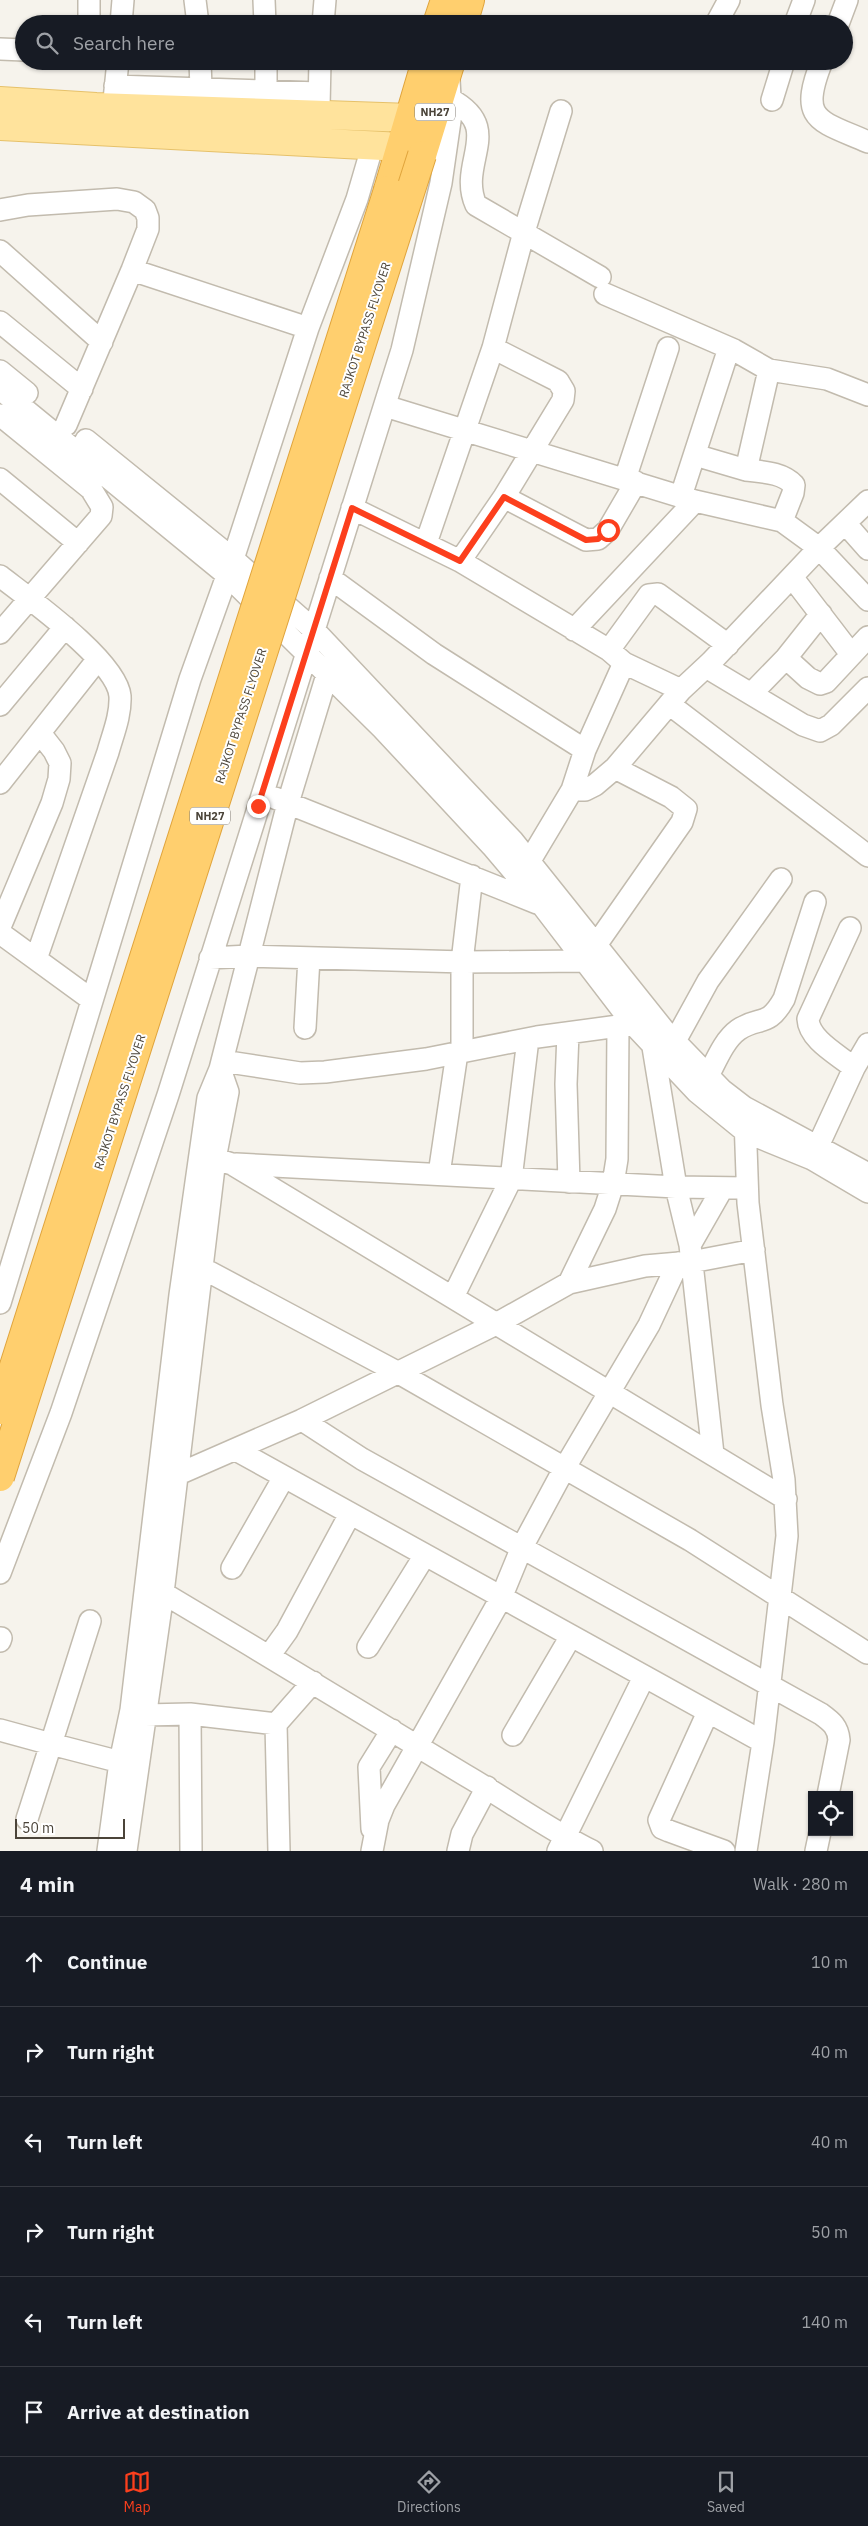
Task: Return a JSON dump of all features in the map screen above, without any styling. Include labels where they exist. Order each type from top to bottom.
[{"type":"highway","points":[[441,15],[445,0]]},
{"type":"highway","points":[[466,15],[470,0]]},
{"type":"highway","name":"NH27","points":[[412,151],[411,118],[439,70]]},
{"type":"highway","name":"RAJKOT BYPASS FLYOVER","points":[[0,1477],[412,151],[440,70]]},
{"type":"highway","name":"RAJKOT BYPASS FLYOVER","points":[[0,1410],[388,190],[412,151]]},
{"type":"main road","points":[[0,101],[114,97],[318,104],[411,118]]},
{"type":"main road","points":[[0,126],[373,144],[412,151]]},
{"type":"street","points":[[89,0],[89,15]]},
{"type":"street","points":[[122,15],[123,0]]},
{"type":"street","points":[[195,0],[197,15]]},
{"type":"street","points":[[264,0],[265,15]]},
{"type":"street","points":[[324,15],[325,0]]},
{"type":"street","points":[[721,15],[729,0]]},
{"type":"street","points":[[799,15],[804,0]]},
{"type":"street","points":[[841,15],[847,0]]},
{"type":"street","points":[[0,49],[15,50]]},
{"type":"street","points":[[117,70],[114,97],[201,88],[266,91],[318,104],[320,70]]},
{"type":"street","points":[[200,70],[201,88]]},
{"type":"street","points":[[266,70],[266,91]]},
{"type":"street","points":[[0,1573],[64,1404],[168,1095],[402,350],[441,183],[449,130],[450,99],[443,70]]},
{"type":"street","points":[[772,100],[781,70]]},
{"type":"street","points":[[818,70],[811,102],[814,114],[827,124],[868,142]]},
{"type":"street","points":[[450,99],[466,108],[476,120],[478,133],[472,196],[476,205],[524,232],[602,286],[729,348],[769,370],[827,380],[868,395]]},
{"type":"street","points":[[426,543],[494,348],[524,232],[560,111]]},
{"type":"street","points":[[0,1303],[190,678],[230,567],[308,328],[357,199],[373,144]]},
{"type":"street","points":[[0,210],[28,205],[117,199],[134,202],[145,210],[148,218],[148,229],[132,270],[66,425]]},
{"type":"street","points":[[0,251],[102,342]]},
{"type":"street","points":[[132,270],[308,328]]},
{"type":"street","points":[[0,322],[82,389]]},
{"type":"street","points":[[460,561],[504,497],[559,410],[563,400],[564,391],[558,381],[494,348]]},
{"type":"street","points":[[504,497],[586,540],[598,539],[608,530],[631,481],[668,348]]},
{"type":"street","points":[[574,630],[688,498],[694,455],[729,348]]},
{"type":"street","points":[[746,470],[769,370]]},
{"type":"street","points":[[0,371],[66,425],[230,567],[306,654],[389,736],[492,846],[542,905],[722,1090],[744,1107],[835,1165],[868,1192]]},
{"type":"street","points":[[0,389],[314,630],[529,860],[590,953],[626,1025],[653,1047],[697,1092],[746,1132],[815,1153]]},
{"type":"street","points":[[385,406],[688,498],[782,521],[819,548],[868,600]]},
{"type":"street","points":[[0,415],[91,489],[102,507],[101,516],[28,598],[0,633]]},
{"type":"street","points":[[694,455],[746,470],[788,478],[794,485],[793,493],[782,521]]},
{"type":"street","points":[[0,478],[78,543]]},
{"type":"street","points":[[572,790],[586,790],[595,786],[615,768],[675,697],[819,548],[868,501]]},
{"type":"street","points":[[352,508],[460,561],[617,657],[675,697],[868,856]]},
{"type":"street","points":[[845,524],[868,549]]},
{"type":"street","points":[[0,576],[65,628],[98,659],[113,679],[120,695],[118,718],[36,959]]},
{"type":"street","points":[[792,577],[851,654]]},
{"type":"street","points":[[330,578],[434,654],[586,750]]},
{"type":"street","points":[[520,879],[529,860],[572,790],[617,657],[642,602],[649,595],[658,594],[728,644]]},
{"type":"street","points":[[752,693],[786,658],[821,614]]},
{"type":"street","points":[[0,705],[65,628]]},
{"type":"street","points":[[786,658],[808,678],[820,684],[826,682],[868,637]]},
{"type":"street","points":[[0,784],[98,659]]},
{"type":"street","points":[[706,667],[803,725],[820,731],[831,725],[868,688]]},
{"type":"street","points":[[108,1851],[129,1764],[146,1715],[154,1591],[193,1266],[228,1092],[221,1065],[288,803],[327,675]]},
{"type":"street","points":[[0,928],[52,803],[59,778],[60,763],[54,751],[40,733]]},
{"type":"street","points":[[590,953],[682,822],[686,810],[671,797],[615,768]]},
{"type":"street","points":[[262,793],[542,905]]},
{"type":"street","points":[[439,1174],[459,1053],[462,962],[472,876]]},
{"type":"street","points":[[675,1041],[708,981],[781,879]]},
{"type":"street","points":[[708,1076],[730,1037],[739,1029],[769,1020],[778,1011],[784,999],[815,902]]},
{"type":"street","points":[[850,928],[808,1019],[808,1028],[816,1037],[854,1068]]},
{"type":"street","points":[[0,933],[92,1000]]},
{"type":"street","points":[[210,958],[249,956],[462,962],[590,953]]},
{"type":"street","points":[[304,1028],[309,958]]},
{"type":"street","points":[[221,1065],[300,1073],[325,1072],[459,1053],[528,1039],[626,1025]]},
{"type":"street","points":[[569,1283],[605,1209],[613,1184],[617,1159],[626,1025]]},
{"type":"street","points":[[568,1033],[566,1084],[568,1182]]},
{"type":"street","points":[[453,1297],[512,1179],[528,1039]]},
{"type":"street","points":[[815,1153],[854,1068],[868,1044]]},
{"type":"street","points":[[653,1047],[676,1187],[713,1454]]},
{"type":"street","points":[[744,1107],[747,1188],[786,1499],[787,1536],[763,1742],[746,1851]]},
{"type":"street","points":[[215,1159],[512,1179],[722,1189],[747,1188]]},
{"type":"street","points":[[215,1159],[453,1297],[786,1499]]},
{"type":"street","points":[[835,1165],[868,1174]]},
{"type":"street","points":[[372,1846],[384,1805],[501,1598],[522,1546],[564,1469],[649,1325],[722,1189]]},
{"type":"street","points":[[168,1479],[302,1420],[496,1324],[569,1283],[686,1257],[754,1250]]},
{"type":"street","points":[[193,1266],[396,1372],[690,1540],[867,1653]]},
{"type":"street","points":[[302,1420],[362,1459],[522,1546],[821,1714],[834,1724],[839,1731],[840,1740],[829,1791]]},
{"type":"street","points":[[236,1450],[763,1742]]},
{"type":"street","points":[[232,1568],[284,1478]]},
{"type":"street","points":[[269,1656],[286,1631],[350,1514]]},
{"type":"street","points":[[368,1647],[424,1555]]},
{"type":"street","points":[[154,1591],[313,1682],[487,1788],[560,1844],[592,1851]]},
{"type":"street","points":[[126,1851],[131,1710],[154,1591]]},
{"type":"street","points":[[27,1819],[90,1620]]},
{"type":"street","points":[[513,1735],[571,1636]]},
{"type":"street","points":[[560,1844],[644,1677]]},
{"type":"street","points":[[280,1851],[276,1724],[313,1682]]},
{"type":"street","points":[[708,1712],[659,1820],[662,1828],[669,1832],[724,1851]]},
{"type":"street","points":[[146,1715],[190,1714],[276,1724]]},
{"type":"street","points":[[190,1714],[191,1851]]},
{"type":"street","points":[[0,1730],[129,1764]]},
{"type":"street","points":[[372,1846],[368,1767],[392,1730]]},
{"type":"street","points":[[458,1851],[462,1834],[487,1788]]},
{"type":"street","points":[[816,1851],[819,1836]]},
{"type":"route","points":[[258,806],[352,508],[460,561],[504,497],[573,535],[586,540],[598,539],[608,530]]}]
